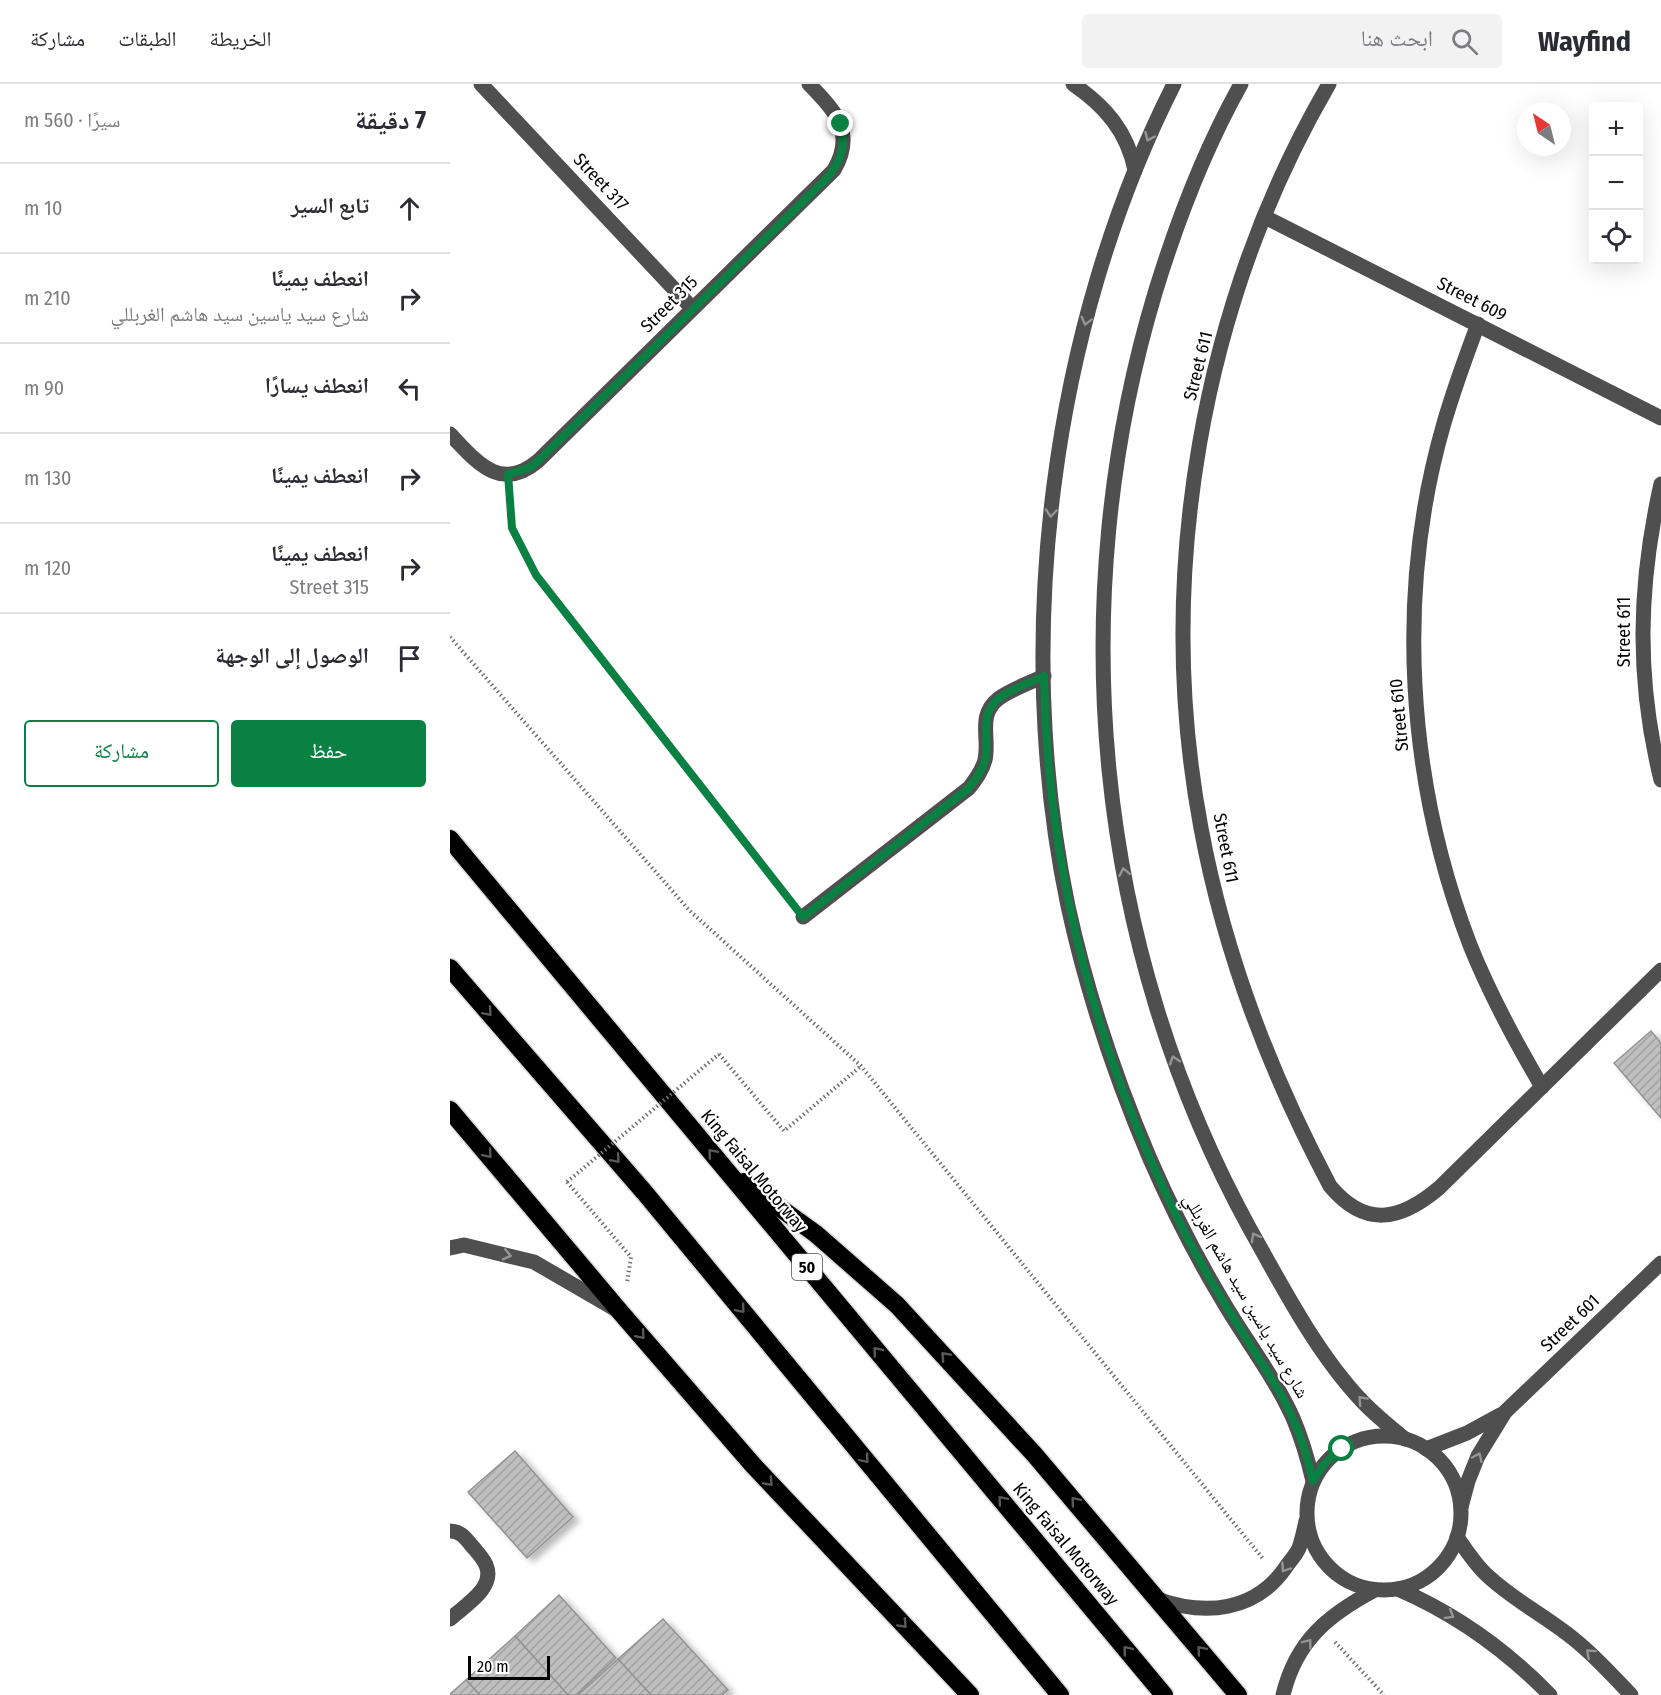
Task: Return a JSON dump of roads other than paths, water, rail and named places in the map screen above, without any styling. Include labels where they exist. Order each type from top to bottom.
[{"type":"highway","name":"King Faisal Motorway","points":[[450,839],[1164,1695]]},
{"type":"highway","points":[[450,968],[645,1193],[1060,1695]]},
{"type":"highway","points":[[450,1110],[753,1465],[970,1695]]},
{"type":"highway","points":[[728,1172],[773,1201],[816,1233],[897,1305],[1034,1454],[1238,1695]]},
{"type":"street","name":"Street 317","points":[[481,84],[692,308]]},
{"type":"street","name":"Street 315","points":[[450,434],[486,469],[496,473],[508,474],[529,468],[538,461],[826,179],[840,159],[843,136],[841,124],[828,104],[809,84]]},
{"type":"street","points":[[1073,84],[1093,98],[1117,124],[1132,155],[1135,170]]},
{"type":"street","name":"شارع سيد ياسين سيد هاشم الغربللي","points":[[1174,84],[1135,170],[1107,249],[1091,303],[1063,426],[1052,496],[1047,566],[1044,676],[1050,783],[1057,844],[1082,966],[1136,1125],[1161,1184],[1190,1243],[1292,1415],[1305,1448],[1313,1481]]},
{"type":"street","name":"شارع سيد ياسين سيد هاشم الغربللي","points":[[1241,84],[1205,154],[1183,209],[1147,320],[1122,432],[1110,509],[1103,598],[1102,666],[1111,799],[1124,874],[1157,1006],[1175,1064],[1197,1121],[1228,1189],[1294,1305],[1325,1354],[1361,1400],[1405,1439]]},
{"type":"street","name":"Street 611","points":[[1329,84],[1292,156],[1265,217],[1242,279],[1223,342],[1208,405],[1196,469],[1188,534],[1184,651],[1192,768],[1200,826],[1233,958],[1260,1032],[1330,1186],[1340,1198],[1354,1208],[1369,1214],[1400,1213],[1415,1207],[1439,1188],[1661,970]]},
{"type":"street","name":"Street 609","points":[[1265,217],[1661,418]]},
{"type":"street","name":"Street 610","points":[[1478,324],[1443,424],[1422,528],[1416,581],[1414,634],[1419,740],[1427,792],[1439,844],[1470,945],[1491,994],[1542,1087]]},
{"type":"street","name":"Street 611","points":[[1661,484],[1651,529],[1644,581],[1642,633],[1646,706],[1661,780]]},
{"type":"street","points":[[803,917],[969,788],[982,769],[986,757],[985,723],[992,705],[1000,697],[1044,676]]},
{"type":"street","points":[[450,1248],[464,1245],[534,1262],[622,1314]]},
{"type":"street","name":"Street 601","points":[[1461,1507],[1478,1456],[1490,1433],[1505,1412],[1661,1263]]},
{"type":"street","name":"Street 601","points":[[1426,1449],[1467,1433],[1505,1412]]},
{"type":"street","points":[[1383,1436],[1405,1439],[1426,1449],[1441,1461],[1452,1477],[1461,1507],[1457,1537],[1444,1561],[1424,1580],[1398,1589],[1375,1590],[1349,1582],[1326,1566],[1312,1542],[1308,1515],[1308,1498],[1313,1481],[1325,1463],[1342,1449],[1361,1439],[1383,1436]]},
{"type":"street","points":[[1157,1599],[1178,1606],[1200,1609],[1222,1608],[1243,1602],[1262,1592],[1279,1577],[1299,1548],[1308,1515]]},
{"type":"street","points":[[450,1531],[463,1535],[485,1562],[488,1570],[487,1582],[480,1592],[450,1619]]},
{"type":"street","points":[[1457,1537],[1487,1576],[1576,1640],[1631,1695]]},
{"type":"street","points":[[1398,1589],[1429,1602],[1464,1623],[1505,1653],[1551,1695]]},
{"type":"street","points":[[1283,1695],[1287,1680],[1301,1651],[1321,1626],[1346,1605],[1375,1590]]}]
